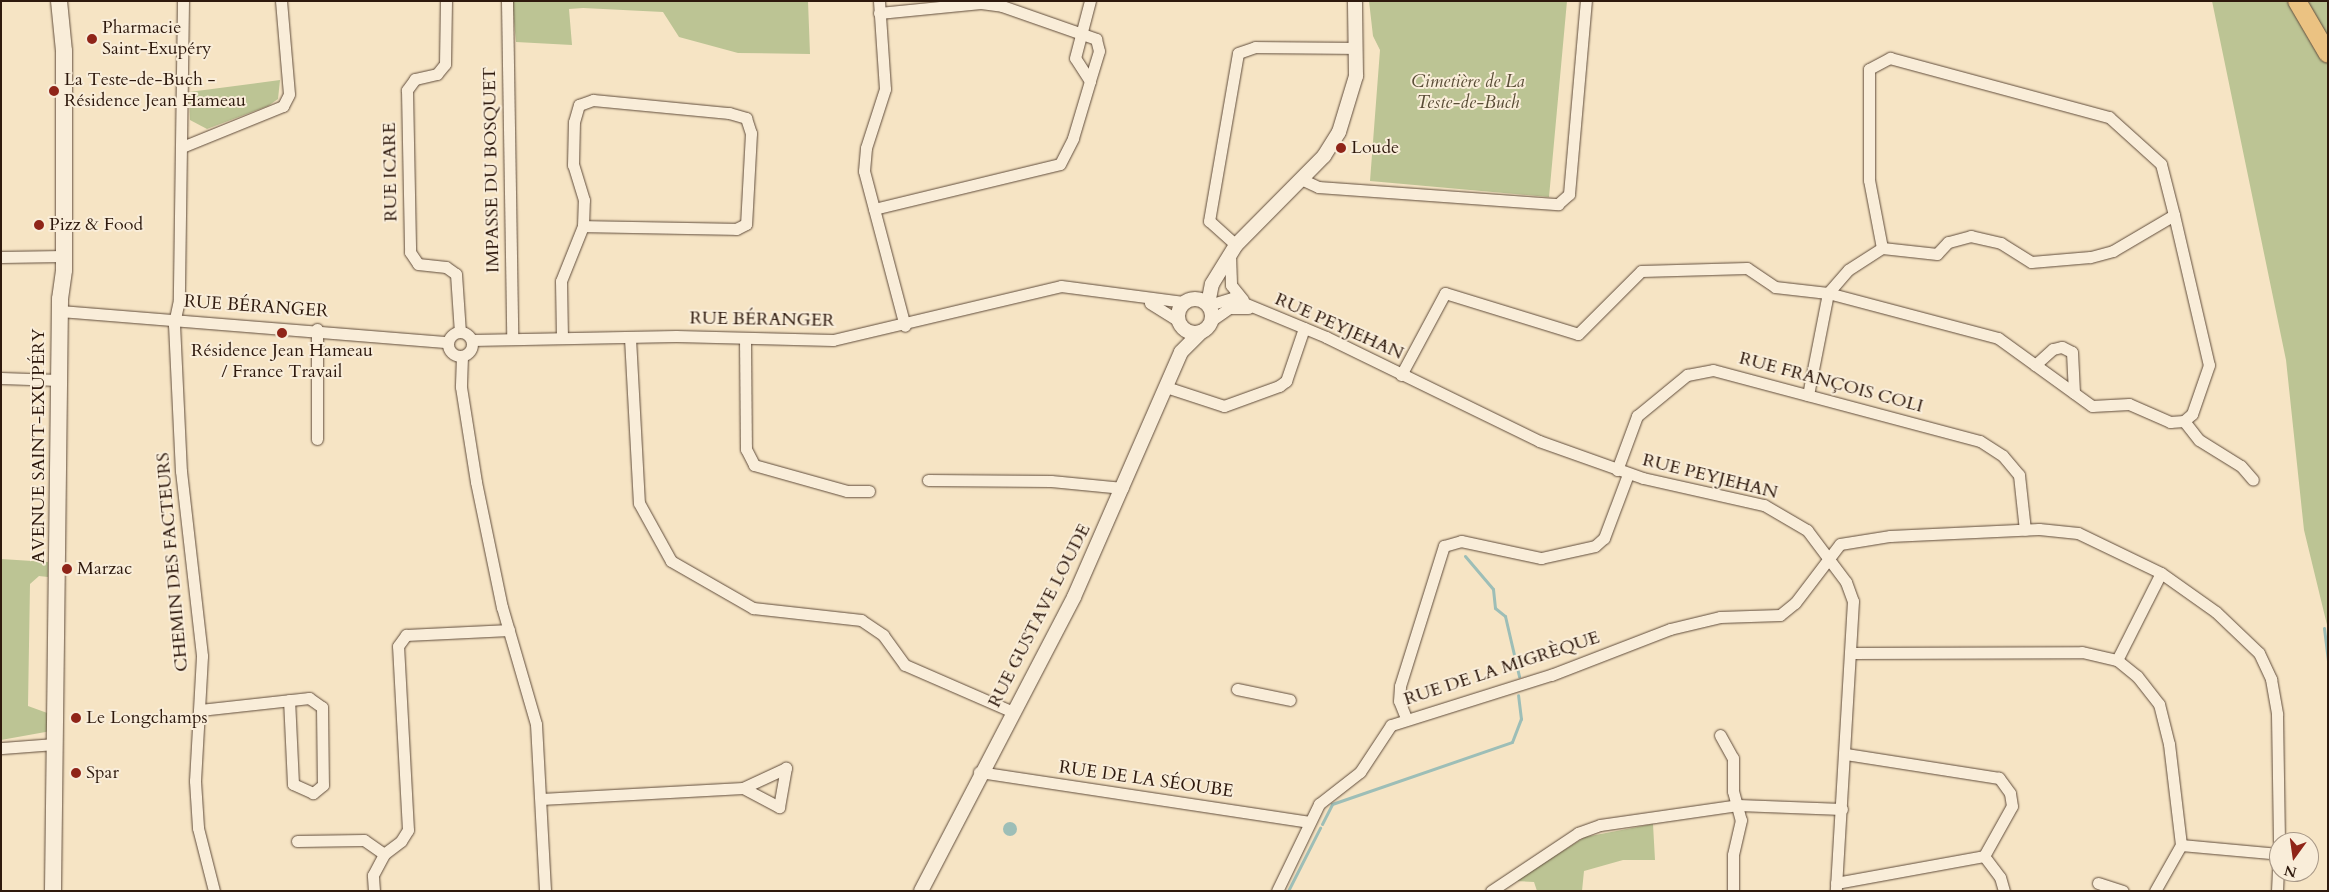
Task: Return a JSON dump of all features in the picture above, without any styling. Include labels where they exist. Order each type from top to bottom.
[{"type":"main road","points":[[2290,1],[2316,35]]},
{"type":"main road","points":[[2297,1],[2328,54]]},
{"type":"main road","name":"AVENUE SAINT-EXUPÉRY","points":[[53,891],[60,311],[63,256],[64,51],[59,2]]},
{"type":"street","points":[[59,2],[63,1]]},
{"type":"street","name":"CHEMIN DES FACTEURS","points":[[183,1],[182,147],[176,319],[180,471],[202,656],[194,780],[198,828],[214,891]]},
{"type":"street","points":[[182,147],[283,106],[289,94],[281,1]]},
{"type":"street","name":"RUE ICARE","points":[[446,1],[445,64],[438,74],[415,79],[406,96],[410,252],[418,264],[446,268],[456,274],[460,332]]},
{"type":"street","name":"IMPASSE DU BOSQUET","points":[[507,1],[512,338]]},
{"type":"street","points":[[1090,1],[1080,32],[1075,58],[1090,81]]},
{"type":"street","points":[[1212,284],[1186,302],[1180,323],[1190,332],[1201,332],[1212,320],[1208,305],[1212,284],[1233,250],[1328,151],[1342,126],[1355,87],[1355,1]]},
{"type":"street","points":[[1301,179],[1318,187],[1558,204],[1569,194],[1586,1]]},
{"type":"street","points":[[874,209],[1060,164],[1073,138],[1099,45],[1080,32],[991,4],[879,7],[885,89],[864,160],[874,209],[904,326]]},
{"type":"street","points":[[1233,250],[1214,230],[1209,217],[1238,53],[1255,47],[1356,48]]},
{"type":"street","points":[[1401,375],[1445,293],[1568,334],[1586,330],[1641,271],[1747,268],[1775,287],[1828,293],[1998,338],[2092,406],[2129,404],[2170,422],[2184,421],[2192,414],[2209,366],[2161,164],[2109,116],[1890,58],[1869,69],[1869,180],[1882,248]]},
{"type":"street","points":[[562,338],[561,281],[583,226],[584,200],[573,165],[574,122],[580,105],[593,100],[729,113],[746,118],[751,133],[746,224],[736,229],[583,226]]},
{"type":"street","points":[[1808,395],[1828,293],[1848,270],[1882,248],[1937,254],[1948,242],[1971,236],[2001,243],[2030,262],[2090,257],[2114,250],[2174,216]]},
{"type":"street","name":"RUE PEYJEHAN","points":[[1233,250],[1234,291],[1259,310]]},
{"type":"street","points":[[1,257],[63,256]]},
{"type":"street","name":"RUE BÉRANGER","points":[[472,340],[512,338],[833,340],[904,326],[1061,286],[1186,302]]},
{"type":"street","name":"RUE BÉRANGER","points":[[1135,296],[1180,323]]},
{"type":"street","name":"RUE PEYJEHAN","points":[[1208,305],[1232,298],[1304,328],[1524,435],[1623,472],[1769,507],[1802,526],[1829,557],[1852,597],[1846,754],[1836,887]]},
{"type":"street","points":[[1186,302],[1198,299],[1208,305]]},
{"type":"street","name":"RUE PEYJEHAN","points":[[1212,320],[1232,307],[1259,310]]},
{"type":"street","name":"RUE BÉRANGER","points":[[60,311],[317,329],[448,342]]},
{"type":"street","name":"RUE GUSTAVE LOUDE","points":[[1180,323],[1181,352]]},
{"type":"street","points":[[1166,387],[1224,406],[1279,386],[1286,381],[1304,328]]},
{"type":"street","points":[[317,329],[317,439]]},
{"type":"street","points":[[460,332],[472,340],[471,350],[462,356],[451,353],[448,342],[460,332]]},
{"type":"street","name":"RUE GUSTAVE LOUDE","points":[[921,891],[979,772],[1074,597],[1181,352],[1201,332]]},
{"type":"street","points":[[630,338],[639,503],[671,562],[753,608],[861,620],[883,635],[905,665],[1013,712]]},
{"type":"street","points":[[745,338],[746,449],[754,465],[847,491],[869,491]]},
{"type":"street","points":[[2035,365],[2053,349],[2062,347],[2072,352],[2074,393]]},
{"type":"street","points":[[462,356],[462,387],[476,482],[510,630],[534,713],[541,799],[545,891]]},
{"type":"street","name":"RUE FRANÇOIS COLI","points":[[1406,718],[1400,706],[1400,686],[1444,546],[1467,542],[1541,558],[1595,546],[1604,538],[1637,416],[1687,375],[1713,370],[1980,441],[2003,456],[2019,476],[2025,530]]},
{"type":"street","points":[[1,378],[59,380]]},
{"type":"street","points":[[2184,421],[2199,440],[2241,466],[2253,480]]},
{"type":"street","points":[[928,480],[1051,481],[1123,488]]},
{"type":"street","name":"RUE DE LA MIGRÈQUE","points":[[1276,891],[1319,804],[1360,772],[1382,732],[1406,718],[1551,675],[1670,629],[1720,617],[1780,615],[1795,603],[1829,557],[1850,540],[2025,530],[2084,534],[2161,573],[2243,634],[2259,653],[2271,679],[2276,714],[2279,832]]},
{"type":"street","points":[[2117,660],[2161,573]]},
{"type":"street","points":[[374,891],[373,875],[384,854],[401,842],[408,830],[398,646],[406,635],[510,630]]},
{"type":"street","points":[[1851,653],[2082,652],[2117,660],[2137,676],[2159,704],[2169,744],[2182,845],[2155,891]]},
{"type":"street","points":[[1237,688],[1290,700]]},
{"type":"street","points":[[200,710],[289,700],[309,698],[322,707],[323,784],[313,793],[293,784],[289,700]]},
{"type":"street","points":[[1720,735],[1733,758],[1733,791],[1738,805],[1742,828],[1733,855],[1733,891]]},
{"type":"street","points":[[1,748],[56,744]]},
{"type":"street","points":[[1836,887],[1984,856],[2012,806],[2010,792],[1999,778],[1846,754]]},
{"type":"street","name":"RUE DE LA SÉOUBE","points":[[979,772],[1309,822]]},
{"type":"street","points":[[541,799],[742,788]]},
{"type":"street","points":[[1491,891],[1591,828],[1738,805],[1842,809]]},
{"type":"street","points":[[297,841],[364,840],[384,854]]},
{"type":"street","points":[[2182,845],[2269,853]]},
{"type":"street","points":[[1984,856],[2000,877],[2004,891]]},
{"type":"street","points":[[2098,883],[2123,891]]},
{"type":"green space","points":[[512,1],[808,1],[810,54],[738,53],[679,37],[663,12],[583,8],[569,9],[572,45],[516,42]]},
{"type":"green space","name":"Cimetière de La Teste-de-Buch","points":[[1369,1],[1567,1],[1549,197],[1370,181],[1380,50],[1373,36]]},
{"type":"green space","points":[[2212,1],[2328,1],[2328,629],[2304,530],[2286,360]]},
{"type":"green space","points":[[280,80],[278,99],[268,106],[207,129],[190,120],[189,92]]},
{"type":"green space","points":[[1,559],[48,562],[48,577],[39,576],[30,584],[28,706],[50,714],[51,731],[1,740]]},
{"type":"green space","points":[[1653,824],[1655,860],[1623,860],[1584,871],[1582,891],[1537,891],[1534,882],[1515,881],[1585,837]]},
{"type":"water","points":[[1007,822],[1013,822],[1017,829],[1013,836],[1007,836],[1003,832],[1003,826]]},
{"type":"waterway","points":[[1465,556],[1493,589],[1495,608],[1505,616],[1519,676]]},
{"type":"waterway","points":[[2324,628],[2328,661]]},
{"type":"waterway","points":[[1322,824],[1332,804],[1512,742],[1521,719],[1518,695]]},
{"type":"waterway","points":[[1288,891],[1320,828]]},
{"type":"place","name":"Pharmacie Saint-Exupéry","points":[[92,39]]},
{"type":"place","name":"La Teste-de-Buch - Résidence Jean Hameau","points":[[54,91]]},
{"type":"place","name":"Loude","points":[[1341,148]]},
{"type":"place","name":"Pizz & Food","points":[[39,225]]},
{"type":"place","name":"Résidence Jean Hameau / France Travail","points":[[282,333]]},
{"type":"place","name":"Marzac","points":[[67,569]]},
{"type":"place","name":"Le Longchamps","points":[[76,718]]},
{"type":"place","name":"Spar","points":[[76,773]]}]
